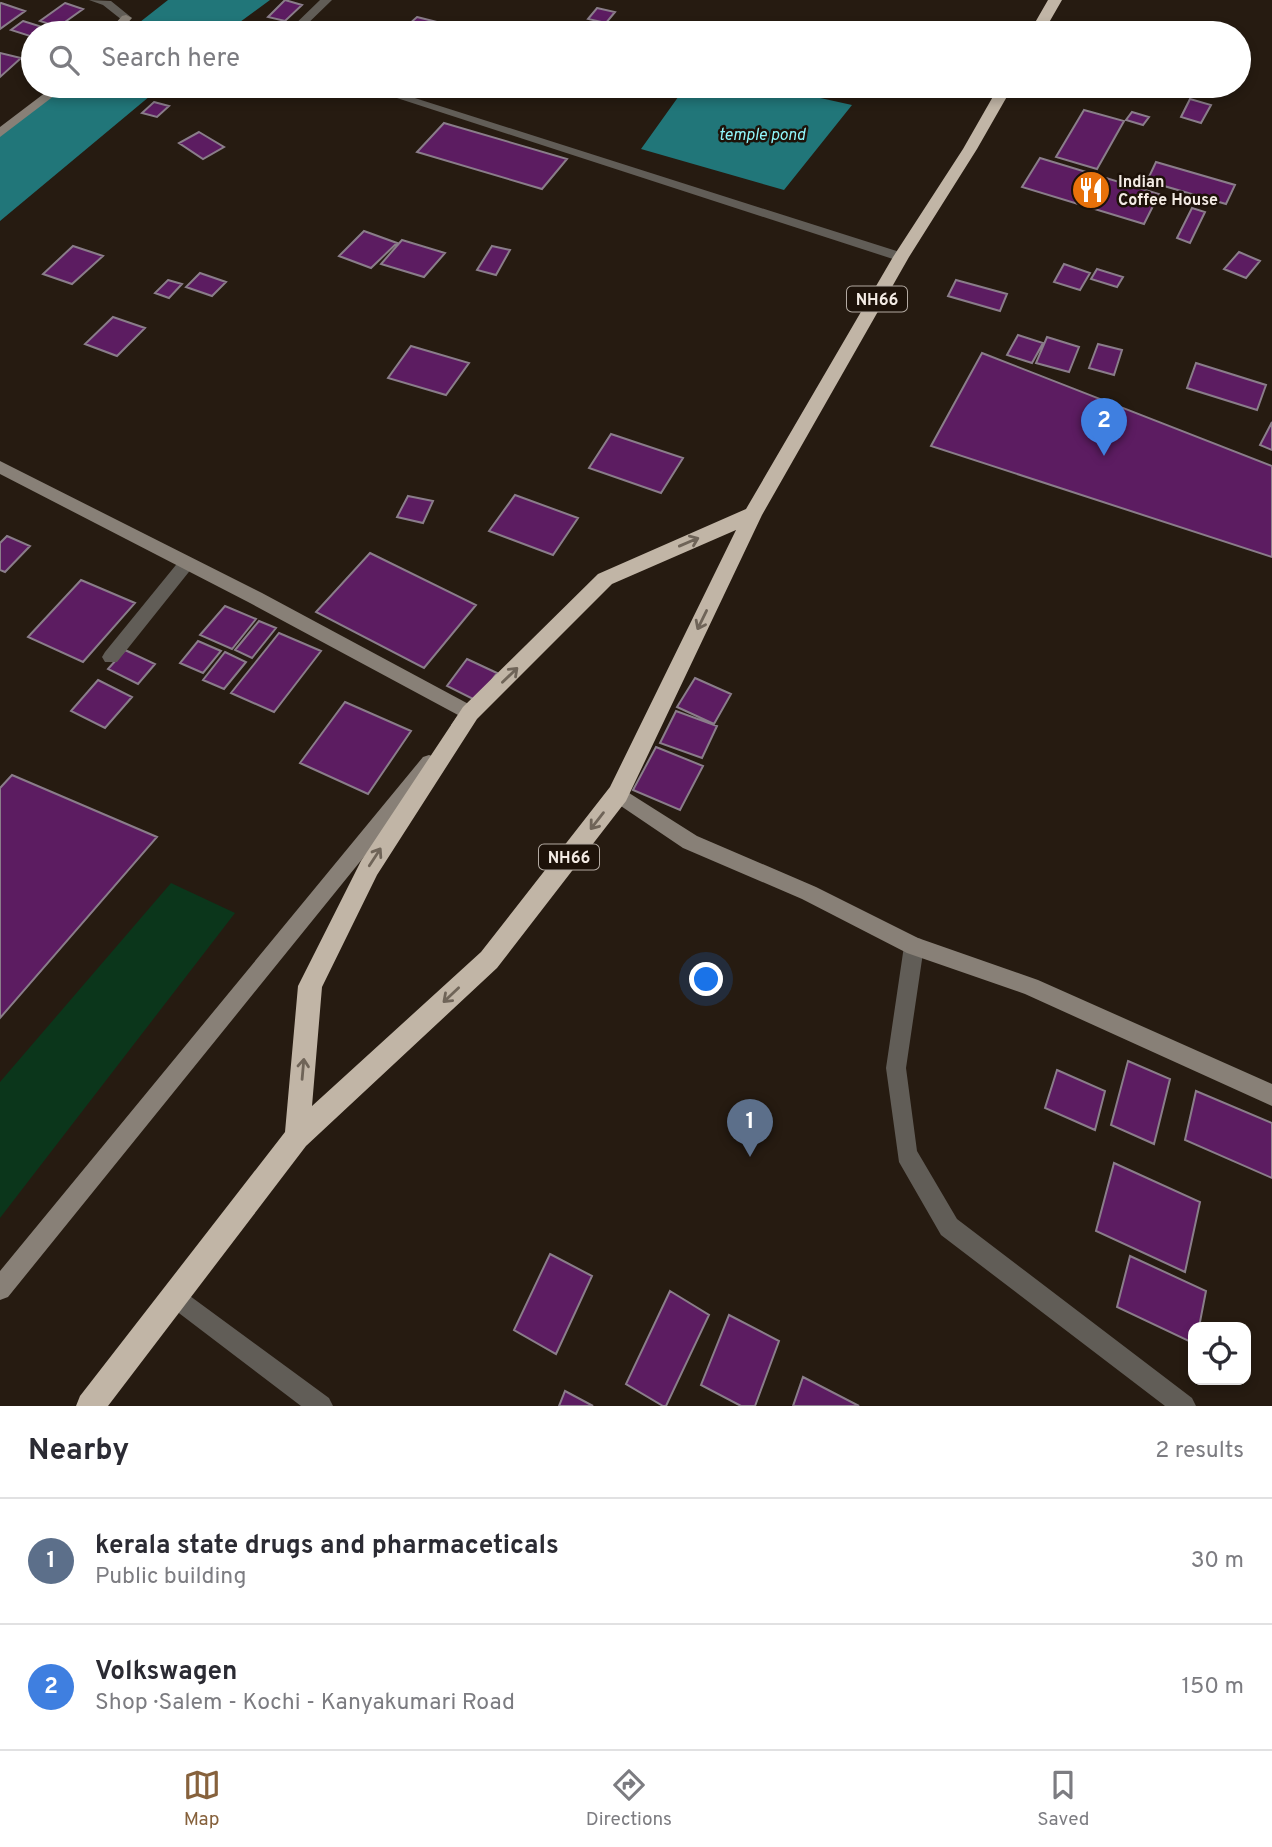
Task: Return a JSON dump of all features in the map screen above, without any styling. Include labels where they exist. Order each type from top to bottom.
[{"type":"highway","points":[[1043,21],[1055,0]]},
{"type":"highway","name":"NH66","points":[[90,1406],[297,1137],[489,960],[618,794],[753,514],[901,257],[999,98]]},
{"type":"highway","points":[[297,1137],[310,986],[369,868],[470,713],[605,579],[753,514]]},
{"type":"street","points":[[95,0],[107,3],[126,18],[123,21]]},
{"type":"street","points":[[304,21],[326,0]]},
{"type":"street","points":[[0,133],[45,98]]},
{"type":"street","points":[[404,98],[901,257]]},
{"type":"street","points":[[0,467],[256,598],[470,713],[0,1289]]},
{"type":"street","points":[[111,657],[186,564]]},
{"type":"street","points":[[618,794],[690,842],[810,894],[914,946],[1031,987],[1272,1095]]},
{"type":"street","points":[[914,946],[896,1068],[907,1154],[949,1227],[1184,1406]]},
{"type":"street","points":[[175,1296],[321,1406]]},
{"type":"green space","points":[[171,883],[235,913],[0,1218],[0,1082]]},
{"type":"water","points":[[168,0],[270,0],[241,21],[141,21]]},
{"type":"water","points":[[44,98],[148,98],[0,221],[0,132]]},
{"type":"water","name":"temple pond","points":[[677,98],[820,98],[852,105],[784,190],[641,149]]},
{"type":"building","points":[[285,0],[302,5],[285,21],[268,17]]},
{"type":"building","points":[[1,3],[25,11],[0,29]]},
{"type":"building","points":[[65,3],[83,9],[66,21],[40,21]]},
{"type":"building","points":[[597,8],[615,12],[608,21],[588,19]]},
{"type":"building","points":[[417,17],[433,21],[412,21]]},
{"type":"building","points":[[21,22],[21,33],[11,30]]},
{"type":"building","points":[[0,53],[21,58],[0,77]]},
{"type":"building","points":[[1190,99],[1211,105],[1201,123],[1181,117]]},
{"type":"building","points":[[154,102],[169,106],[157,117],[142,113]]},
{"type":"building","points":[[1084,110],[1124,121],[1097,169],[1056,157]]},
{"type":"building","points":[[1132,112],[1149,117],[1143,125],[1126,120]]},
{"type":"building","points":[[444,123],[567,159],[542,189],[417,152]]},
{"type":"building","points":[[199,132],[224,147],[203,159],[179,143]]},
{"type":"building","name":"Indian Coffee House","points":[[1040,158],[1159,194],[1144,224],[1022,187]]},
{"type":"building","points":[[1156,162],[1235,185],[1226,204],[1147,181]]},
{"type":"building","points":[[1192,208],[1205,212],[1190,243],[1177,238]]},
{"type":"building","points":[[364,231],[397,243],[371,268],[339,256]]},
{"type":"building","points":[[402,240],[445,253],[424,277],[381,264]]},
{"type":"building","points":[[73,246],[103,256],[72,284],[43,274]]},
{"type":"building","points":[[492,246],[510,250],[496,275],[477,270]]},
{"type":"building","points":[[1239,252],[1260,261],[1246,278],[1224,269]]},
{"type":"building","points":[[1064,264],[1090,273],[1080,290],[1054,282]]},
{"type":"building","points":[[1097,269],[1123,277],[1117,287],[1091,279]]},
{"type":"building","points":[[200,273],[226,282],[212,296],[186,287]]},
{"type":"building","points":[[168,280],[182,284],[169,298],[155,293]]},
{"type":"building","points":[[956,280],[1007,294],[1000,311],[948,296]]},
{"type":"building","points":[[113,317],[145,328],[117,356],[85,344]]},
{"type":"building","points":[[1018,335],[1043,343],[1032,363],[1007,355]]},
{"type":"building","points":[[1047,337],[1079,347],[1069,372],[1036,363]]},
{"type":"building","points":[[1098,344],[1122,350],[1114,375],[1089,368]]},
{"type":"building","points":[[411,346],[469,363],[446,395],[388,378]]},
{"type":"building","points":[[982,353],[1272,466],[1272,557],[931,446]]},
{"type":"building","points":[[1196,363],[1266,385],[1257,410],[1187,388]]},
{"type":"building","points":[[1272,422],[1272,450],[1260,445]]},
{"type":"building","points":[[611,434],[683,458],[661,493],[589,468]]},
{"type":"building","points":[[515,495],[578,518],[553,555],[489,531]]},
{"type":"building","points":[[408,496],[433,501],[423,523],[397,517]]},
{"type":"building","points":[[7,536],[30,546],[5,572],[0,570],[0,543]]},
{"type":"building","points":[[370,553],[476,605],[424,668],[316,612]]},
{"type":"building","points":[[81,580],[135,603],[83,662],[28,637]]},
{"type":"building","points":[[225,606],[256,619],[232,649],[200,635]]},
{"type":"building","points":[[259,621],[276,628],[252,658],[235,650]]},
{"type":"building","points":[[279,633],[321,651],[274,712],[231,693]]},
{"type":"building","points":[[198,641],[221,651],[203,673],[180,663]]},
{"type":"building","points":[[125,650],[155,664],[138,684],[108,669]]},
{"type":"building","points":[[225,652],[246,662],[224,689],[203,680]]},
{"type":"building","points":[[467,659],[497,673],[477,701],[447,686]]},
{"type":"building","points":[[695,678],[731,694],[714,724],[677,707]]},
{"type":"building","points":[[98,680],[132,697],[105,728],[71,711]]},
{"type":"building","points":[[345,702],[411,731],[368,794],[300,763]]},
{"type":"building","points":[[676,711],[717,726],[702,758],[660,743]]},
{"type":"building","points":[[656,747],[703,766],[680,810],[633,790]]},
{"type":"building","points":[[12,775],[157,837],[0,1018],[0,788]]},
{"type":"building","points":[[1128,1061],[1170,1079],[1154,1144],[1111,1125]]},
{"type":"building","points":[[1057,1070],[1105,1091],[1095,1130],[1045,1108]]},
{"type":"building","points":[[1196,1091],[1272,1123],[1272,1178],[1185,1140]]},
{"type":"building","points":[[1114,1163],[1200,1202],[1185,1272],[1096,1231]]},
{"type":"building","points":[[550,1254],[592,1276],[556,1354],[514,1330]]},
{"type":"building","points":[[1130,1256],[1206,1291],[1200,1322],[1188,1322],[1188,1341],[1117,1307]]},
{"type":"building","points":[[670,1291],[709,1315],[666,1406],[663,1406],[626,1384]]},
{"type":"building","points":[[729,1315],[779,1341],[755,1406],[741,1406],[701,1385]]},
{"type":"building","points":[[803,1377],[859,1406],[793,1406]]},
{"type":"building","points":[[565,1391],[593,1406],[559,1406]]},
{"type":"place","name":"Indian Coffee House","points":[[1091,190]]},
{"type":"place","name":"Volkswagen","points":[[1104,456]]},
{"type":"place","name":"kerala state drugs and pharmaceticals","points":[[750,1157]]}]
